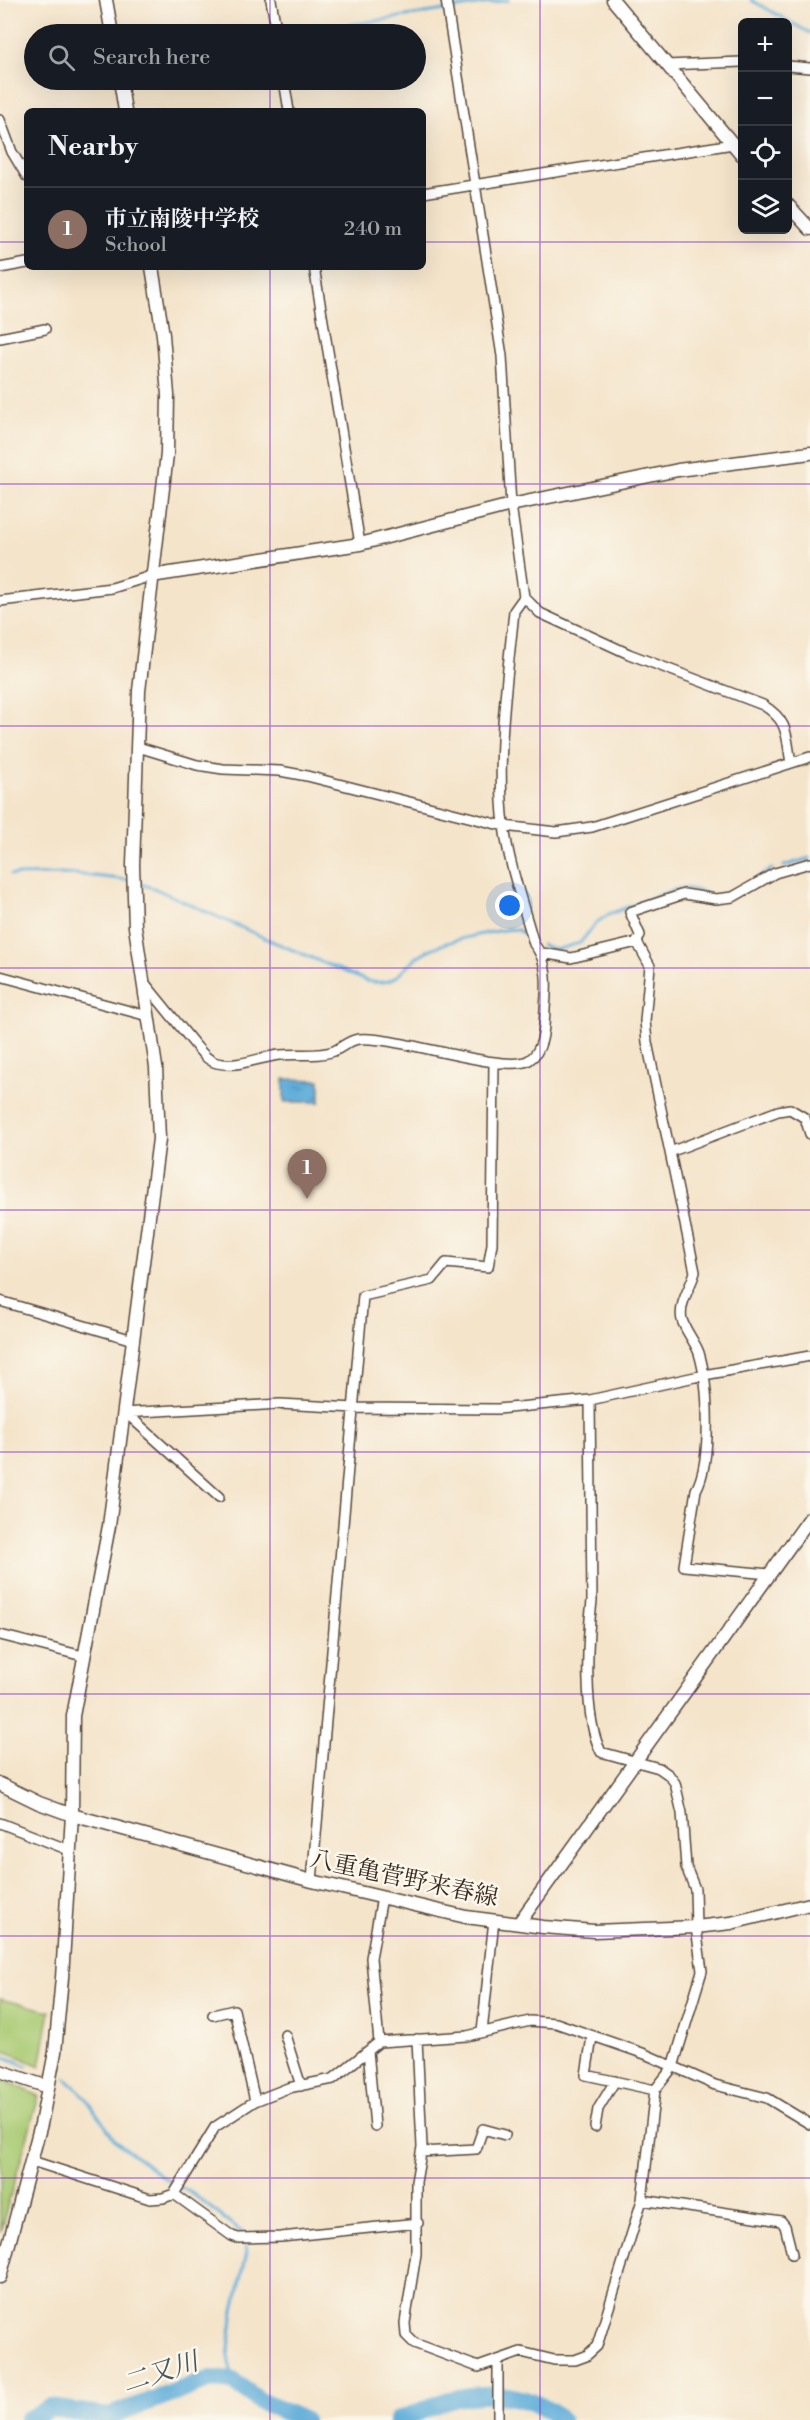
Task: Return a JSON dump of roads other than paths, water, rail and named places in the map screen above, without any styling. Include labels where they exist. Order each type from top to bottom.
[{"type":"street","points":[[106,0],[110,24]]},
{"type":"street","points":[[271,0],[275,24]]},
{"type":"street","points":[[446,0],[502,356],[511,505],[524,597],[540,613],[610,645],[771,710],[778,715],[783,725],[791,763]]},
{"type":"street","points":[[614,0],[738,150]]},
{"type":"street","points":[[666,65],[738,62]]},
{"type":"street","points":[[792,66],[810,68]]},
{"type":"street","points":[[122,90],[125,108]]},
{"type":"street","points":[[286,90],[289,108]]},
{"type":"street","points":[[0,120],[12,152],[24,172]]},
{"type":"street","points":[[426,193],[733,144]]},
{"type":"street","points":[[792,209],[810,229]]},
{"type":"street","points":[[0,268],[24,264]]},
{"type":"street","points":[[0,2277],[32,2161],[55,2052],[72,1815],[73,1716],[109,1526],[159,1139],[156,1067],[135,927],[133,875],[139,691],[167,454],[168,395],[163,335],[152,270]]},
{"type":"street","points":[[314,270],[360,544]]},
{"type":"street","points":[[0,338],[45,329]]},
{"type":"street","points":[[0,601],[112,588],[151,576],[360,544],[511,505],[678,470],[810,453]]},
{"type":"street","points":[[142,979],[205,1057],[216,1063],[238,1064],[278,1055],[325,1053],[334,1051],[352,1040],[362,1039],[421,1047],[494,1062],[517,1064],[530,1060],[538,1050],[543,1036],[546,989],[542,953],[534,944],[504,826],[501,770],[503,717],[514,611],[524,597]]},
{"type":"street","points":[[138,747],[197,765],[223,770],[280,771],[307,776],[504,826],[555,832],[576,831],[810,757]]},
{"type":"street","points":[[637,942],[640,935],[630,912],[684,894],[716,899],[733,897],[775,873],[810,863]]},
{"type":"street","points":[[542,953],[571,958],[637,942]]},
{"type":"street","points":[[637,942],[650,966],[645,1021],[647,1042],[695,1272],[683,1303],[682,1320],[693,1339],[704,1375],[707,1447],[702,1480],[696,1490],[684,1566],[769,1574]]},
{"type":"street","points":[[0,976],[148,1016]]},
{"type":"street","points":[[312,1881],[363,1296],[432,1281],[446,1263],[488,1267],[492,1244],[494,1062]]},
{"type":"street","points":[[670,1152],[778,1111],[790,1109],[805,1118],[810,1134]]},
{"type":"street","points":[[0,1301],[133,1340]]},
{"type":"street","points":[[124,1412],[280,1404],[355,1408],[498,1409],[590,1400],[704,1375],[810,1356]]},
{"type":"street","points":[[417,2039],[421,2152],[416,2182],[418,2223],[416,2254],[405,2323],[406,2335],[414,2343],[478,2367],[521,2352],[554,2360],[575,2360],[586,2356],[597,2346],[642,2200],[655,2090],[673,2067],[702,1971],[696,1928],[695,1889],[686,1867],[682,1813],[675,1783],[659,1768],[601,1752],[596,1743],[588,1688],[589,1626],[592,1601],[590,1400]]},
{"type":"street","points":[[124,1412],[219,1497]]},
{"type":"street","points":[[519,1923],[769,1574],[804,1536],[810,1518]]},
{"type":"street","points":[[0,1635],[83,1656]]},
{"type":"street","name":"八重亀菅野来春線","points":[[0,1784],[39,1803],[72,1815],[312,1881],[466,1917],[594,1931],[696,1928],[731,1923],[810,1904]]},
{"type":"street","points":[[0,1823],[69,1851]]},
{"type":"street","points":[[379,2042],[371,1958],[382,1897]]},
{"type":"street","points":[[482,2032],[494,1920]]},
{"type":"street","points":[[213,2015],[234,2010],[255,2101]]},
{"type":"street","points":[[32,2161],[150,2199],[163,2199],[174,2194],[215,2127],[255,2101],[301,2086],[333,2079],[379,2042],[467,2036],[530,2021],[556,2023],[645,2054],[715,2085],[767,2098],[810,2124]]},
{"type":"street","points":[[285,2035],[301,2086]]},
{"type":"street","points":[[592,2037],[586,2075],[655,2090]]},
{"type":"street","points":[[368,2051],[375,2126]]},
{"type":"street","points":[[0,2071],[48,2087]]},
{"type":"street","points":[[595,2127],[598,2109],[615,2081]]},
{"type":"street","points":[[421,2152],[476,2149],[483,2129],[505,2135]]},
{"type":"street","points":[[174,2194],[238,2238],[281,2238],[418,2223]]},
{"type":"street","points":[[642,2200],[781,2221],[785,2226],[792,2254]]},
{"type":"street","points":[[498,2360],[498,2420]]},
{"type":"water","points":[[284,1079],[320,1080],[320,1102],[284,1102]]},
{"type":"waterway","points":[[356,24],[508,0]]},
{"type":"waterway","points":[[751,0],[810,33]]},
{"type":"waterway","points":[[784,866],[810,858]]},
{"type":"waterway","points":[[755,880],[772,869]]},
{"type":"waterway","points":[[11,875],[75,874],[129,880]]},
{"type":"waterway","points":[[138,883],[367,981],[379,982],[394,978],[425,952],[455,941],[510,929],[518,930],[527,936]]},
{"type":"waterway","points":[[542,945],[555,950],[580,943],[596,923],[609,914],[674,890],[685,888],[707,893]]},
{"type":"waterway","points":[[0,2055],[27,2066]]},
{"type":"waterway","points":[[66,2079],[84,2095],[115,2140],[163,2177],[193,2194],[243,2233],[247,2252],[234,2310],[228,2356],[233,2381]]},
{"type":"waterway","name":"二又川","points":[[27,2420],[50,2408],[109,2416],[211,2379],[233,2381],[258,2400],[303,2420]]},
{"type":"waterway","name":"二又川","points":[[398,2420],[446,2401],[476,2395],[521,2399],[549,2411],[561,2420]]},
{"type":"place","name":"市立南陵中学校","points":[[307,1199]]}]
